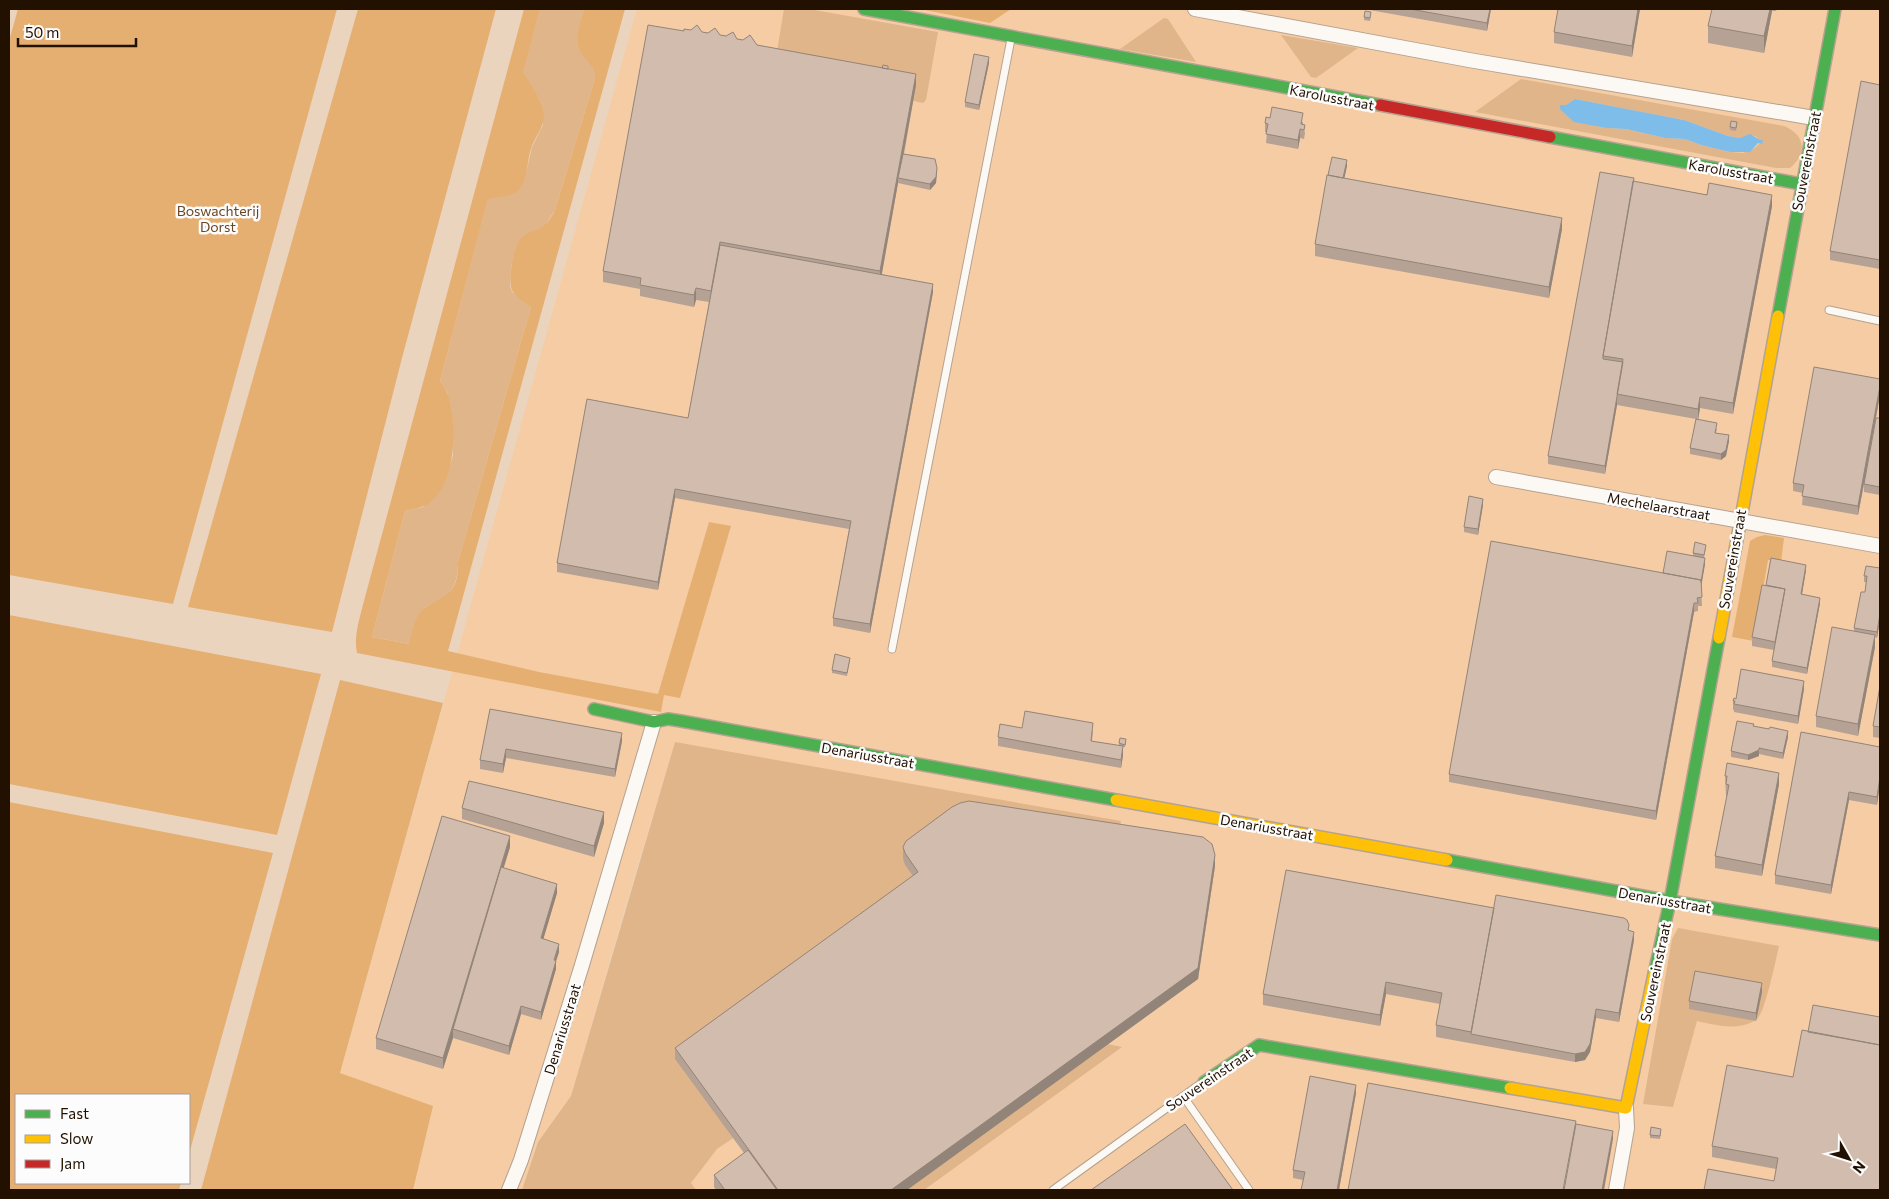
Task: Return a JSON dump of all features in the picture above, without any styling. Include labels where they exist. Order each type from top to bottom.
[{"type":"street","name":"Karolusstraat","points":[[864,9],[1801,184]]},
{"type":"street","points":[[1196,9],[1468,60],[1814,118]]},
{"type":"street","name":"Souvereinstraat","points":[[1616,1190],[1627,1128],[1626,1108],[1670,901],[1801,184],[1835,9]]},
{"type":"street","name":"Mechelaarstraat","points":[[1496,477],[1880,546]]},
{"type":"street","name":"Denariusstraat","points":[[594,709],[654,722],[668,719],[680,721],[1670,901],[1880,935]]},
{"type":"street","name":"Denariusstraat","points":[[509,1190],[521,1160],[579,975],[654,722]]},
{"type":"street","name":"Souvereinstraat","points":[[1204,1082],[1259,1045],[1626,1108]]},
{"type":"lane","points":[[892,649],[1012,36]]},
{"type":"lane","points":[[1829,310],[1880,321]]},
{"type":"lane","name":"Souvereinstraat","points":[[1053,1190],[1204,1082]]},
{"type":"lane","points":[[1183,1096],[1249,1190]]},
{"type":"shaded area","points":[[540,9],[584,9],[578,34],[595,71],[595,78],[555,210],[544,227],[526,236],[516,248],[511,267],[510,286],[512,292],[531,307],[458,562],[456,580],[448,594],[421,611],[410,644],[372,637],[405,511],[423,507],[444,481],[453,455],[451,406],[447,392],[440,381],[488,198],[512,194],[525,178],[532,147],[543,125],[540,101],[522,72]]},
{"type":"shaded area","points":[[637,9],[1880,9],[1880,1190],[924,1190],[1121,1047],[1075,1037],[675,742],[571,1096],[538,1142],[522,1190],[413,1190],[432,1106],[340,1074]]},
{"type":"shaded area","points":[[784,9],[809,9],[938,32],[926,100],[923,103],[909,100],[777,51]]},
{"type":"shaded area","points":[[1164,18],[1168,19],[1196,62],[1120,49]]},
{"type":"shaded area","points":[[1281,35],[1358,48],[1316,78],[1311,77]]},
{"type":"shaded area","points":[[1521,79],[1784,126],[1797,134],[1802,145],[1796,163],[1790,168],[1776,168],[1475,112]],"holes":[[[1575,99],[1684,120],[1728,136],[1740,138],[1755,136],[1763,140],[1755,148],[1743,153],[1730,152],[1685,139],[1665,138],[1626,129],[1607,128],[1566,114],[1563,110],[1566,105]]]},
{"type":"shaded area","points":[[675,742],[1121,821],[1075,1037],[1122,1047],[924,1190],[873,1190],[757,1122],[717,1149],[691,1183],[696,1190],[522,1190],[538,1142],[571,1096]]},
{"type":"shaded area","points":[[1678,928],[1779,946],[1767,997],[1757,1019],[1750,1023],[1735,1026],[1719,1026],[1697,1021],[1673,1107],[1643,1104],[1672,939]]},
{"type":"shaded area","points":[[757,1122],[873,1190],[696,1190],[691,1183],[717,1149]]},
{"type":"green space","name":"Boswachterij Dorst","points":[[18,9],[337,9],[173,604],[9,575],[9,41]]},
{"type":"green space","points":[[358,9],[496,9],[402,358],[332,632],[188,607]]},
{"type":"green space","points":[[524,9],[540,9],[523,72],[540,101],[544,116],[542,126],[531,149],[525,179],[520,189],[509,195],[488,199],[440,381],[450,399],[453,418],[452,459],[444,485],[437,496],[428,504],[405,511],[372,637],[409,644],[415,622],[421,611],[446,595],[456,582],[458,562],[531,307],[513,292],[511,287],[510,280],[514,254],[523,236],[545,225],[555,210],[595,78],[594,69],[580,52],[578,43],[579,28],[584,9],[625,9],[448,651],[539,672],[658,694],[709,522],[731,526],[680,698],[664,695],[661,712],[357,653],[356,639],[360,617]]},
{"type":"green space","points":[[920,9],[1011,9],[990,23]]},
{"type":"green space","points":[[1765,535],[1784,538],[1781,562],[1768,560],[1754,641],[1732,637],[1750,541]]},
{"type":"green space","points":[[9,615],[321,674],[277,835],[9,784]]},
{"type":"green space","points":[[340,680],[443,703],[340,1073],[433,1106],[413,1190],[201,1190]]},
{"type":"green space","points":[[9,802],[273,853],[190,1150],[190,1094],[15,1094],[15,1184],[181,1184],[179,1190],[9,1190]]},
{"type":"water","points":[[1575,99],[1684,120],[1728,136],[1740,138],[1750,134],[1763,140],[1762,144],[1758,143],[1750,152],[1730,152],[1685,139],[1665,138],[1626,129],[1607,128],[1574,122],[1560,109],[1560,105],[1566,105]]},
{"type":"building","points":[[1410,9],[1490,9],[1487,23]]},
{"type":"building","points":[[1558,9],[1638,9],[1632,46],[1554,32]]},
{"type":"building","points":[[1712,9],[1770,9],[1764,36],[1708,26]]},
{"type":"building","points":[[1365,11],[1371,12],[1370,18],[1364,17]]},
{"type":"building","points":[[648,25],[684,31],[684,29],[691,30],[697,25],[702,32],[708,33],[715,28],[720,35],[726,36],[733,32],[737,39],[743,40],[750,35],[757,45],[916,74],[880,271],[720,242],[711,291],[696,288],[694,295],[640,285],[641,278],[603,271]]},
{"type":"building","points":[[974,54],[989,57],[979,105],[965,102]]},
{"type":"building","points":[[883,65],[888,66],[888,69],[882,68]]},
{"type":"building","points":[[1861,81],[1880,85],[1880,260],[1830,251]]},
{"type":"building","points":[[1272,107],[1303,113],[1301,124],[1305,125],[1304,130],[1300,129],[1298,140],[1266,134],[1268,124],[1265,123],[1266,117],[1270,118]]},
{"type":"building","points":[[1731,121],[1737,122],[1736,128],[1730,127]]},
{"type":"building","points":[[903,154],[935,159],[936,177],[930,184],[898,178]]},
{"type":"building","points":[[1332,157],[1347,160],[1343,178],[1328,175]]},
{"type":"building","points":[[1600,172],[1634,178],[1603,356],[1603,359],[1623,362],[1605,466],[1548,456]]},
{"type":"building","points":[[1327,175],[1562,218],[1549,287],[1315,244]]},
{"type":"building","points":[[1633,181],[1707,195],[1709,183],[1772,195],[1733,403],[1700,397],[1698,409],[1617,394],[1623,359],[1603,356]]},
{"type":"building","points":[[720,245],[933,284],[870,624],[833,618],[851,521],[675,489],[658,582],[557,563],[587,399],[688,418]]},
{"type":"building","points":[[1814,367],[1880,379],[1858,506],[1802,496],[1804,485],[1793,483]]},
{"type":"building","points":[[1876,418],[1880,418],[1880,487],[1864,484]]},
{"type":"building","points":[[1696,419],[1717,423],[1715,433],[1729,435],[1726,450],[1721,454],[1690,448]]},
{"type":"building","points":[[1469,496],[1483,499],[1478,529],[1464,527]]},
{"type":"building","points":[[1491,541],[1701,580],[1702,597],[1697,598],[1698,603],[1694,603],[1656,811],[1449,774]]},
{"type":"building","points":[[1695,542],[1706,545],[1704,555],[1693,553]]},
{"type":"building","points":[[1667,551],[1705,558],[1701,582],[1701,580],[1663,573]]},
{"type":"building","points":[[1771,558],[1806,565],[1801,594],[1820,598],[1807,668],[1772,661],[1785,589],[1766,585]]},
{"type":"building","points":[[1866,566],[1880,568],[1880,614],[1877,632],[1854,628],[1861,592],[1865,592],[1867,576],[1864,576]]},
{"type":"building","points":[[1762,585],[1785,589],[1775,642],[1752,637]]},
{"type":"building","points":[[1832,627],[1875,635],[1858,724],[1816,716]]},
{"type":"building","points":[[835,654],[850,658],[847,673],[832,670]]},
{"type":"building","points":[[1741,669],[1804,681],[1798,716],[1734,704],[1735,701],[1733,701],[1734,698],[1736,699]]},
{"type":"building","points":[[1880,686],[1880,727],[1873,726]]},
{"type":"building","points":[[490,709],[622,733],[615,769],[506,749],[503,764],[480,760]]},
{"type":"building","points":[[1025,711],[1093,723],[1091,741],[1123,746],[1121,760],[998,737],[1000,724],[1022,728]]},
{"type":"building","points":[[1737,721],[1754,724],[1753,726],[1788,731],[1783,753],[1759,748],[1759,750],[1748,755],[1731,751]]},
{"type":"building","points":[[1801,732],[1880,747],[1880,777],[1877,797],[1849,792],[1831,885],[1775,875]]},
{"type":"building","points":[[1120,738],[1126,739],[1125,745],[1119,743]]},
{"type":"building","points":[[1727,763],[1779,773],[1762,865],[1715,856],[1729,785],[1726,784],[1727,776],[1725,776]]},
{"type":"building","points":[[469,781],[604,812],[594,846],[462,808]]},
{"type":"building","points":[[969,801],[1203,837],[1212,844],[1215,855],[1198,968],[891,1190],[778,1190],[675,1048],[918,872],[905,853],[903,847],[906,841],[952,807]]},
{"type":"building","points":[[442,816],[510,836],[443,1058],[376,1038]]},
{"type":"building","points":[[501,867],[557,884],[541,938],[559,944],[541,1012],[521,1006],[509,1046],[453,1029]]},
{"type":"building","points":[[1286,870],[1494,908],[1471,1032],[1436,1025],[1442,993],[1386,982],[1380,1015],[1263,994]]},
{"type":"building","points":[[1496,895],[1624,918],[1629,925],[1628,930],[1634,932],[1619,1013],[1596,1009],[1590,1044],[1585,1052],[1575,1054],[1471,1034]]},
{"type":"building","points":[[1695,971],[1762,983],[1756,1013],[1689,1001]]},
{"type":"building","points":[[1813,1005],[1880,1017],[1880,1045],[1808,1032]]},
{"type":"building","points":[[1802,1030],[1880,1045],[1880,1190],[1704,1190],[1708,1169],[1774,1181],[1778,1158],[1712,1146],[1727,1065],[1793,1077]]},
{"type":"building","points":[[1310,1076],[1356,1085],[1337,1190],[1301,1190],[1305,1172],[1293,1170]]},
{"type":"building","points":[[1368,1083],[1576,1121],[1563,1190],[1348,1190]]},
{"type":"building","points":[[1185,1124],[1233,1190],[1091,1190]]},
{"type":"building","points":[[1576,1124],[1613,1131],[1602,1190],[1564,1190]]},
{"type":"building","points":[[1651,1127],[1661,1129],[1660,1136],[1650,1135]]},
{"type":"building","points":[[748,1150],[777,1190],[725,1190],[714,1175]]},
{"type":"traffic: fast","points":[[864,9],[1380,105]]},
{"type":"traffic: fast","points":[[1778,316],[1835,9]]},
{"type":"traffic: fast","points":[[1550,137],[1801,184]]},
{"type":"traffic: fast","points":[[1654,974],[1670,901],[1719,638]]},
{"type":"traffic: fast","points":[[594,709],[654,722],[668,719],[681,721],[1116,800]]},
{"type":"traffic: fast","points":[[1447,860],[1670,901],[1880,935]]},
{"type":"traffic: fast","points":[[1204,1082],[1259,1045],[1510,1088]]},
{"type":"traffic: slow","points":[[1719,638],[1778,316]]},
{"type":"traffic: slow","points":[[1116,800],[1447,860]]},
{"type":"traffic: slow","points":[[1510,1088],[1626,1108],[1654,974]]},
{"type":"traffic: jam","points":[[1380,105],[1550,137]]}]
